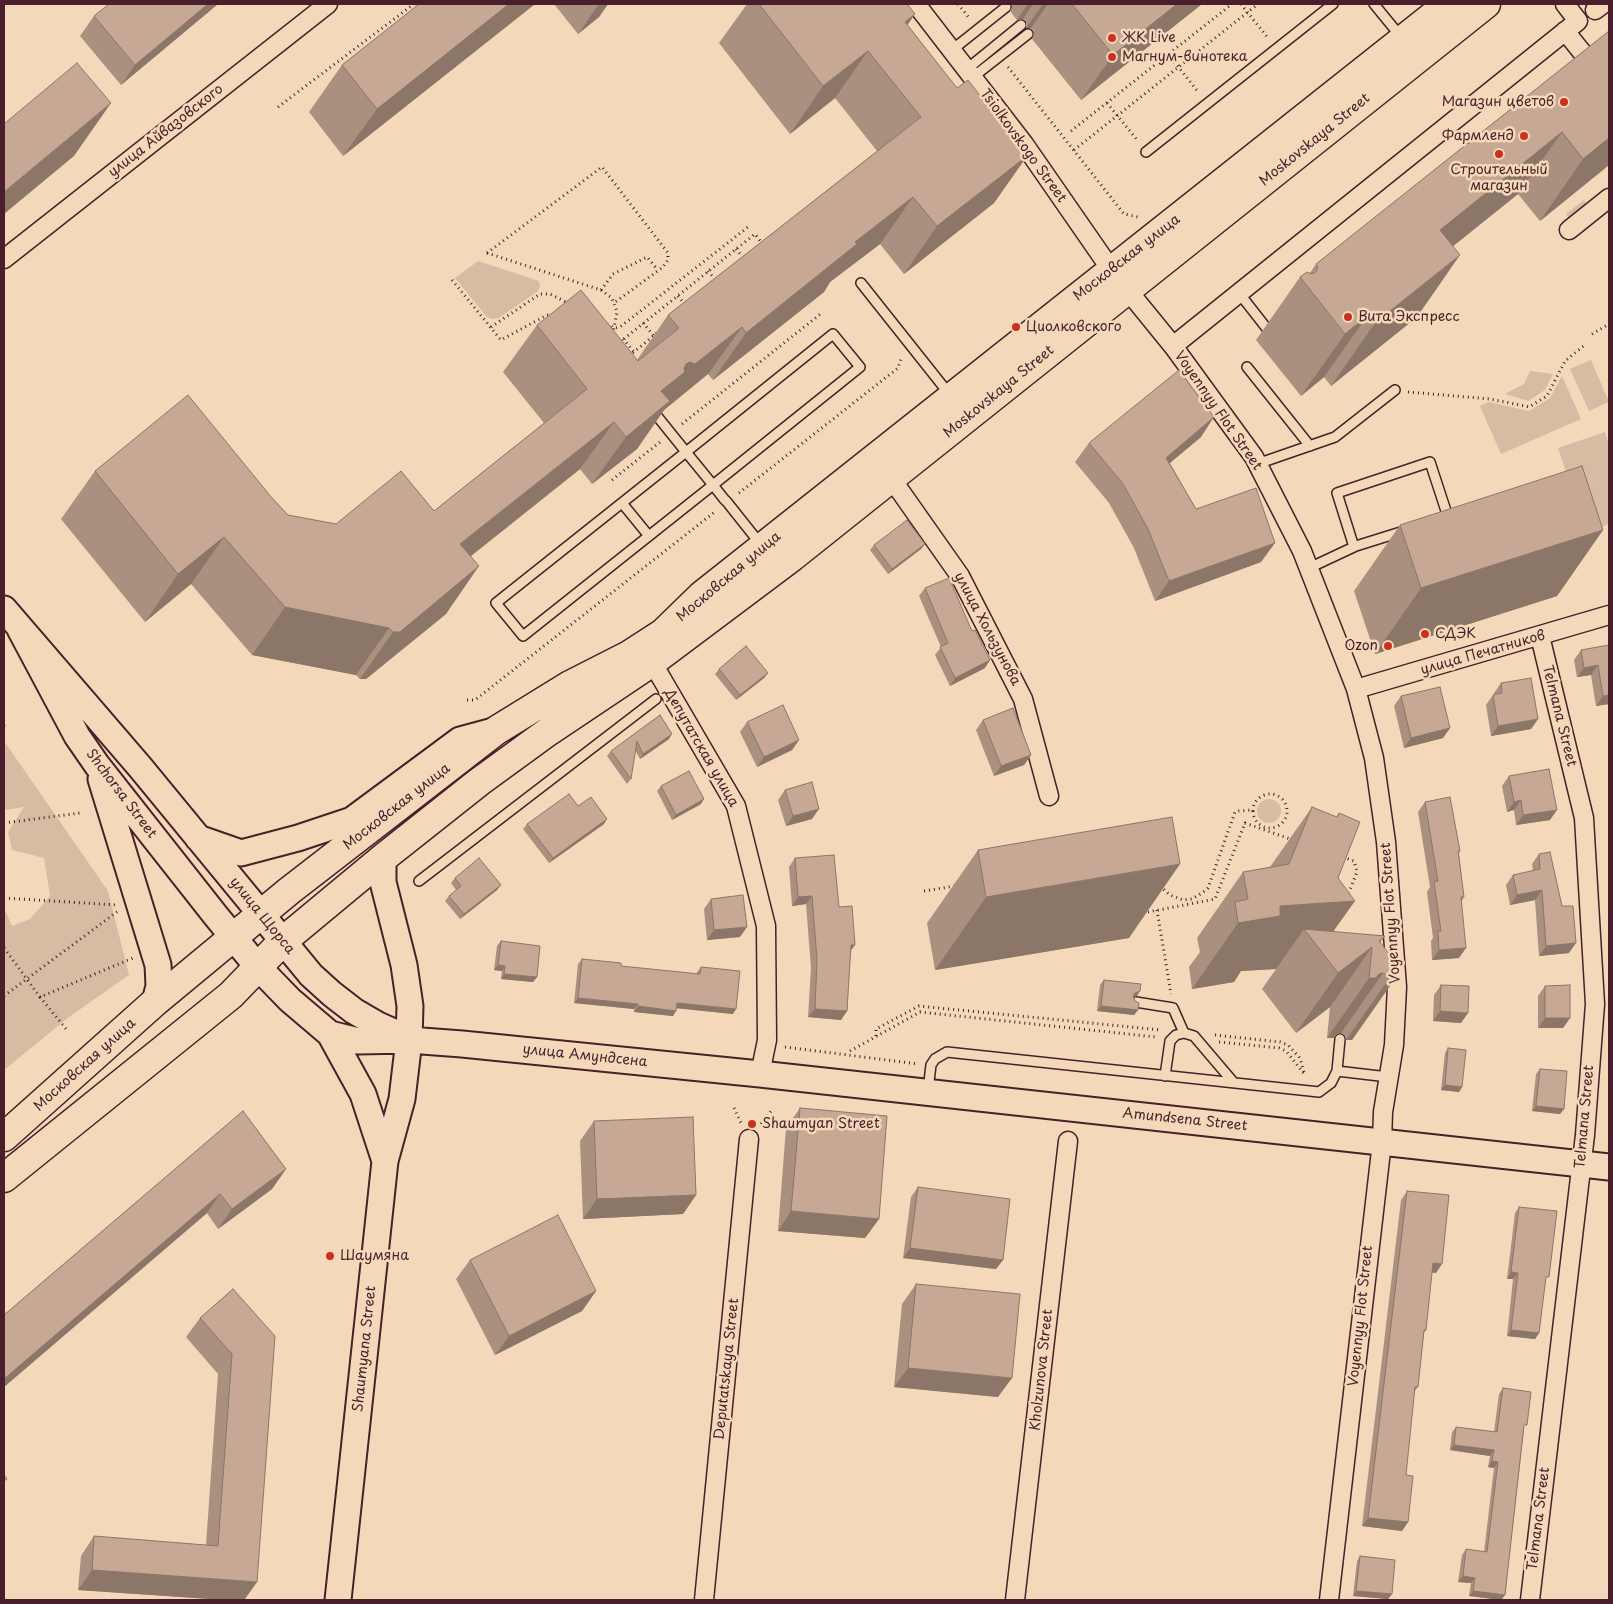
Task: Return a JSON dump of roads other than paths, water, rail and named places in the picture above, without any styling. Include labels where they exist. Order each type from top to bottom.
[{"type":"main road","name":"Московская улица","points":[[4,1138],[155,1002],[260,913],[497,730],[570,685],[629,655],[663,633],[701,596],[952,397],[1120,280],[1402,40],[1448,4]]},
{"type":"main road","name":"Moskovskaya Street","points":[[652,662],[792,557],[891,478],[1120,280],[1486,4]]},
{"type":"main road","name":"Shchorsa Street","points":[[4,609],[20,629],[77,736],[97,765],[257,966]]},
{"type":"main road","name":"улица Щорса","points":[[20,629],[100,720],[311,975],[354,1011],[409,1040]]},
{"type":"main road","points":[[4,1178],[231,994],[283,941],[383,858],[479,782],[652,662]]},
{"type":"main road","points":[[198,838],[241,853],[298,838],[352,820],[460,740],[497,730]]},
{"type":"main road","points":[[97,765],[158,965],[159,986],[155,1002]]},
{"type":"main road","name":"Shaumyana Street","points":[[338,1600],[384,1161],[402,1099],[409,1040],[410,1006],[408,989],[402,955],[383,882],[383,858]]},
{"type":"main road","points":[[257,966],[290,1000],[330,1034],[363,1094],[384,1161]]},
{"type":"main road","points":[[330,1034],[358,1041],[409,1040]]},
{"type":"main road","name":"улица Амундсена","points":[[409,1040],[760,1074]]},
{"type":"main road","name":"Amundsena Street","points":[[760,1074],[1609,1167]]},
{"type":"street","name":"улица Айвазовского","points":[[4,259],[328,4]]},
{"type":"street","name":"Tsiolkovskogo Street","points":[[916,4],[1024,144],[1120,280]]},
{"type":"street","points":[[1173,346],[1578,21],[1565,4]]},
{"type":"street","points":[[1565,31],[1602,69],[1609,86]]},
{"type":"street","points":[[1569,230],[1609,198]]},
{"type":"street","name":"Voyennyy Flot Street","points":[[1120,280],[1173,346],[1257,464],[1309,568],[1356,689],[1374,758],[1386,842],[1397,987],[1394,1045],[1383,1112],[1382,1142],[1329,1600]]},
{"type":"street","name":"улица Хользунова","points":[[891,478],[960,576],[1023,699],[1049,796]]},
{"type":"street","name":"улица Печатников","points":[[1356,689],[1609,615]]},
{"type":"street","name":"Telmana Street","points":[[1530,1600],[1581,1164],[1595,1004],[1584,818],[1540,636]]},
{"type":"street","name":"Депутатская улица","points":[[652,662],[736,806],[766,926],[767,1040],[760,1074]]},
{"type":"street","name":"Deputatskaya Street","points":[[704,1600],[749,1139]]},
{"type":"street","name":"Kholzunova Street","points":[[1015,1600],[1068,1141]]},
{"type":"lane","points":[[1146,152],[1332,4]]},
{"type":"lane","points":[[1374,4],[1402,40]]},
{"type":"lane","points":[[952,50],[1006,6]]},
{"type":"lane","points":[[970,73],[1021,25]]},
{"type":"lane","points":[[970,73],[1000,56],[1028,34]]},
{"type":"lane","points":[[861,283],[952,397]]},
{"type":"lane","points":[[1239,293],[1268,330]]},
{"type":"lane","points":[[833,334],[860,367],[523,636],[496,603],[686,452],[833,334]]},
{"type":"lane","points":[[1248,367],[1310,446]]},
{"type":"lane","points":[[1257,464],[1335,437],[1395,390]]},
{"type":"lane","points":[[657,416],[763,548]]},
{"type":"lane","points":[[1354,547],[1337,493],[1430,462],[1448,517],[1439,520]]},
{"type":"lane","points":[[622,502],[649,536]]},
{"type":"lane","points":[[1309,568],[1354,547],[1411,529]]},
{"type":"lane","points":[[419,881],[656,699]]},
{"type":"lane","points":[[1136,1002],[1173,1008],[1184,1033]]},
{"type":"lane","points":[[1165,1076],[1170,1041],[1176,1035],[1184,1033],[1194,1036],[1234,1083]]},
{"type":"lane","points":[[928,1092],[931,1065],[935,1059],[947,1052],[1319,1092],[1331,1083],[1337,1071],[1340,1039]]},
{"type":"lane","points":[[1337,1071],[1388,1077]]},
{"type":"place","name":"ЖК Live","points":[[1112,38]]},
{"type":"place","name":"Магнум-винотека","points":[[1112,57]]},
{"type":"place","name":"Магазин цветов","points":[[1564,102]]},
{"type":"place","name":"Фармленд","points":[[1524,136]]},
{"type":"place","name":"Строительный магазин","points":[[1499,154]]},
{"type":"place","name":"Вита Экспресс","points":[[1348,317]]},
{"type":"place","name":"Циолковского","points":[[1016,327]]},
{"type":"place","name":"СДЭК","points":[[1425,634]]},
{"type":"place","name":"Ozon","points":[[1388,646]]},
{"type":"place","name":"Shaumyan Street","points":[[752,1124]]},
{"type":"place","name":"Шаумяна","points":[[330,1256]]}]
